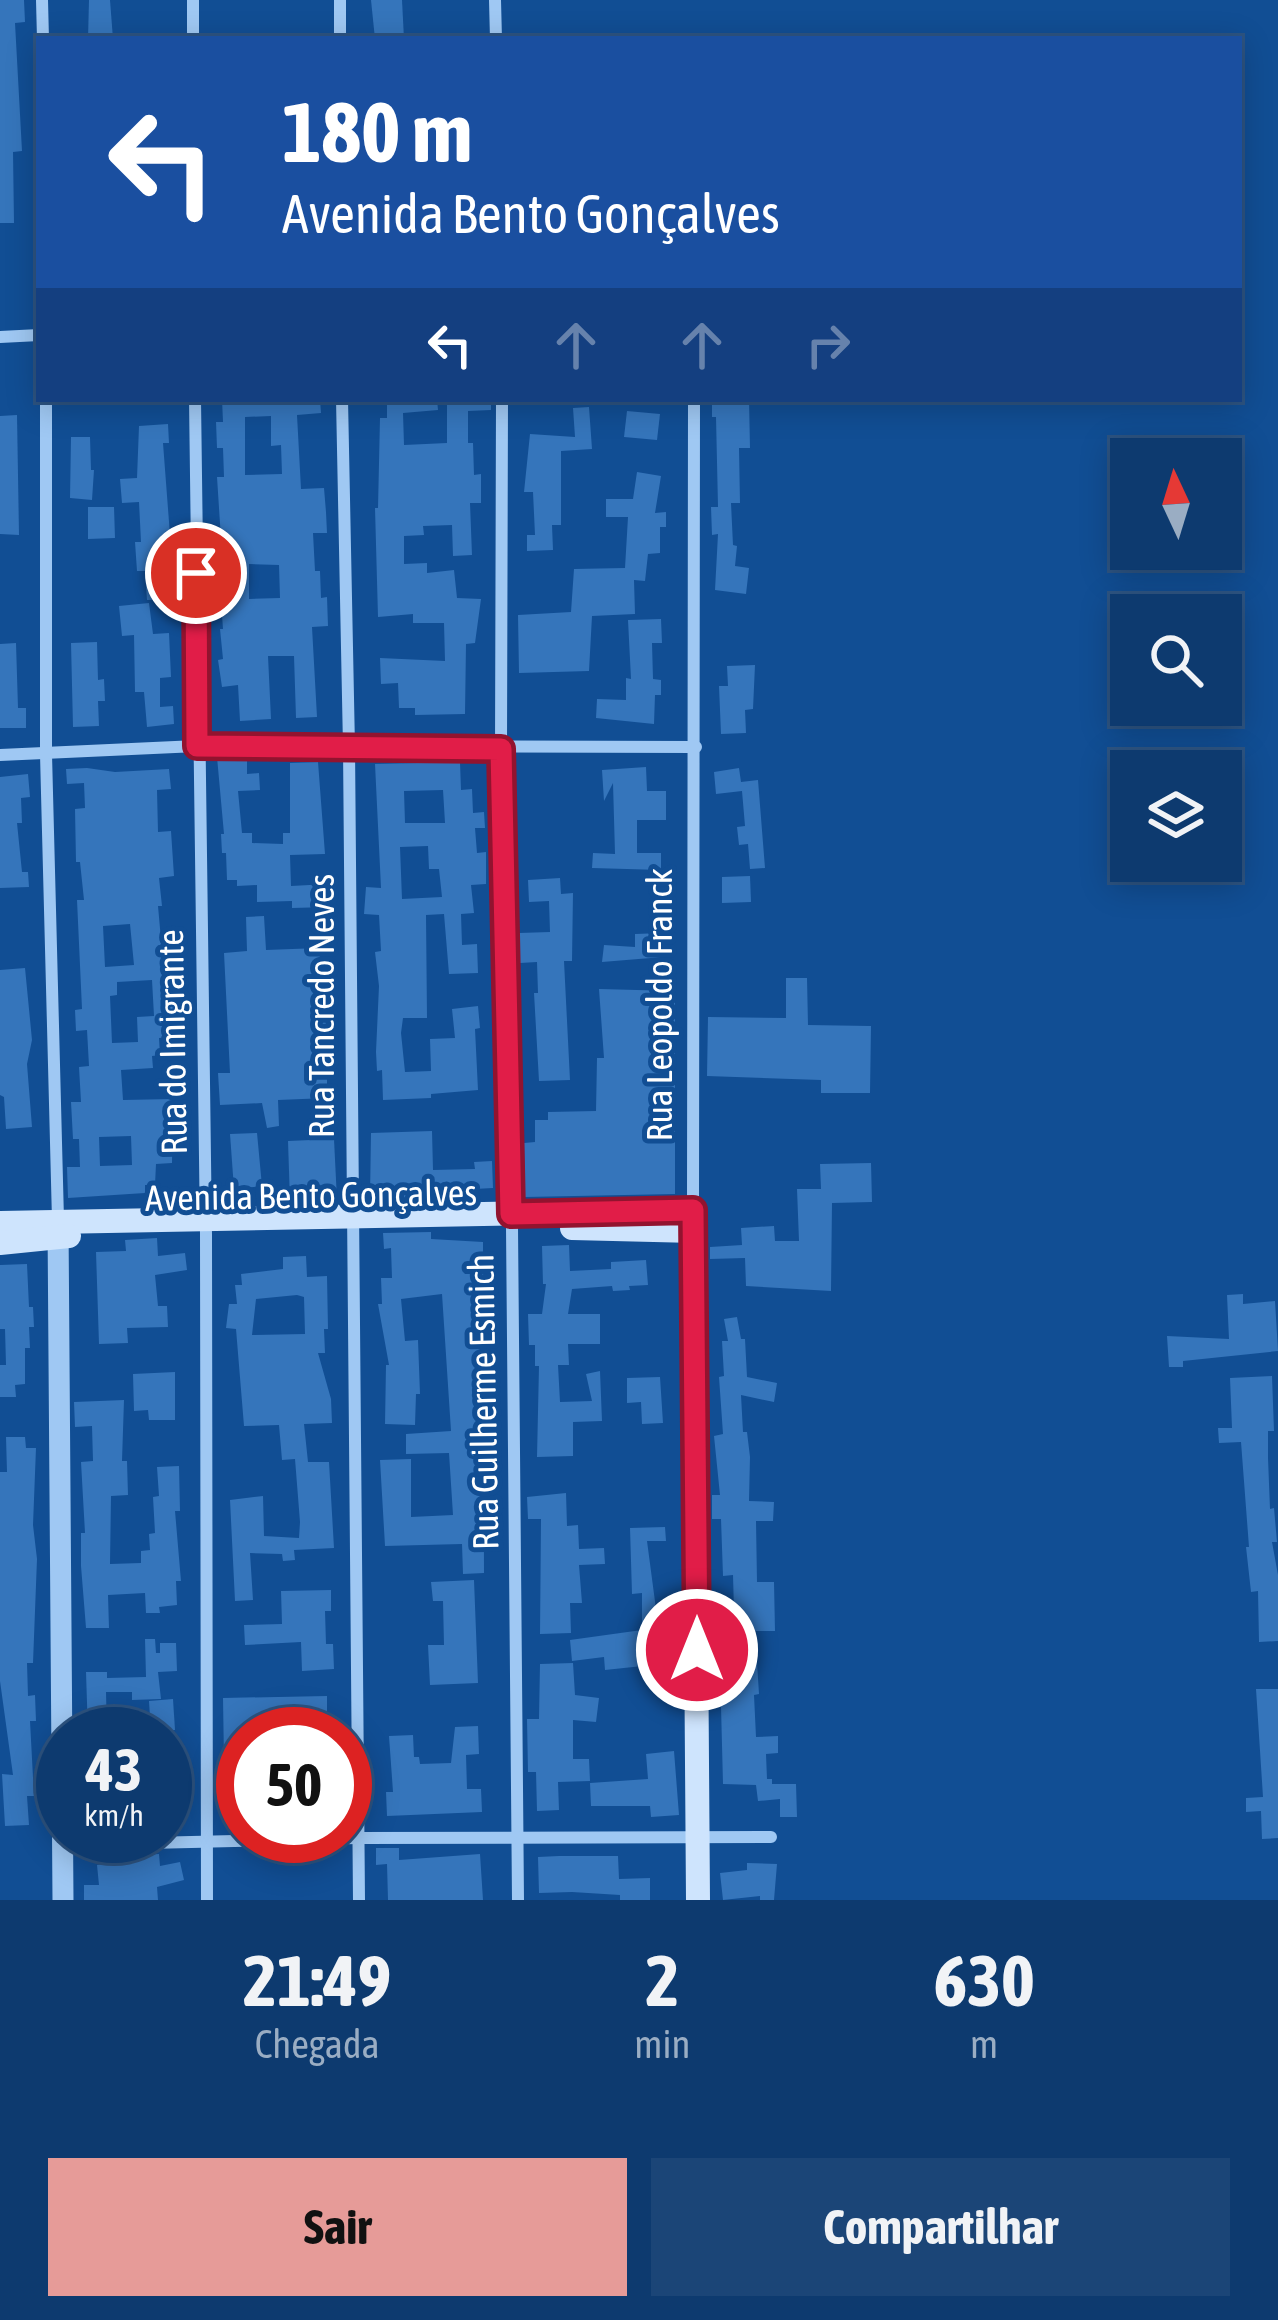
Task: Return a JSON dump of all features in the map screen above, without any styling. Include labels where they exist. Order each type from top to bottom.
[{"type":"main road","name":"Avenida Bento Gonçalves","points":[[0,1223],[58,1228],[694,1220]]},
{"type":"main road","name":"Rua Leopoldo Franck","points":[[694,1220],[698,1900]]},
{"type":"main road","name":"Avenida Bento Gonçalves","points":[[0,1243],[58,1228]]},
{"type":"street","points":[[42,0],[43,36]]},
{"type":"street","points":[[193,0],[193,36]]},
{"type":"street","points":[[340,0],[340,36]]},
{"type":"street","points":[[495,0],[496,36]]},
{"type":"street","points":[[0,337],[36,335]]},
{"type":"street","points":[[46,402],[46,754],[58,1228],[61,1707]]},
{"type":"street","name":"Rua do Imigrante","points":[[195,402],[207,1900]]},
{"type":"street","name":"Rua Tancredo Neves","points":[[342,402],[356,1707]]},
{"type":"street","name":"Rua Guilherme Esmich","points":[[502,402],[501,749],[518,1900]]},
{"type":"street","name":"Rua Leopoldo Franck","points":[[694,402],[694,1220]]},
{"type":"street","points":[[0,755],[197,746],[696,747]]},
{"type":"street","points":[[372,1838],[771,1837]]},
{"type":"street","points":[[192,1841],[216,1841]]},
{"type":"street","points":[[62,1863],[63,1900]]},
{"type":"street","name":"Rua Tancredo Neves","points":[[358,1863],[359,1900]]},
{"type":"building","points":[[0,0],[24,0],[25,22],[15,23],[22,151],[13,152],[14,223],[0,223]]},
{"type":"building","points":[[89,0],[110,0],[113,36],[88,36]]},
{"type":"building","points":[[371,0],[402,0],[404,36],[375,36]]},
{"type":"building","points":[[222,402],[320,402],[321,413],[297,415],[301,489],[324,488],[326,512],[327,533],[313,533],[315,571],[320,571],[321,598],[327,597],[328,626],[312,627],[317,717],[296,718],[294,656],[268,656],[271,719],[240,721],[238,685],[222,687],[218,660],[223,659],[220,629],[221,601],[225,601],[217,477],[224,477],[216,422],[223,422]],"holes":[[[271,416],[271,446],[281,445],[282,474],[245,475],[245,417]],[[249,564],[279,565],[280,598],[249,599]]]},
{"type":"building","points":[[387,402],[437,402],[438,410],[403,413],[404,445],[447,443],[447,402],[491,402],[491,410],[468,411],[474,475],[481,474],[481,503],[470,503],[472,555],[453,556],[452,525],[423,526],[424,535],[404,536],[404,564],[427,563],[427,573],[454,570],[457,598],[481,599],[475,643],[466,644],[465,714],[415,715],[415,708],[399,708],[398,683],[381,684],[380,658],[445,661],[444,623],[413,623],[413,614],[378,617],[375,508],[380,418],[387,418]]},
{"type":"building","points":[[712,402],[749,402],[750,448],[739,448],[740,503],[731,503],[735,566],[749,568],[746,594],[715,590],[718,534],[712,535],[711,507],[718,507],[716,417],[712,417]]},
{"type":"building","points":[[589,407],[592,449],[561,451],[561,525],[552,525],[553,550],[527,551],[527,535],[535,535],[533,492],[524,492],[530,434],[575,437],[573,408]]},
{"type":"building","points":[[627,411],[660,414],[657,440],[624,437]]},
{"type":"building","points":[[17,415],[19,535],[0,534],[0,416]]},
{"type":"building","points":[[168,424],[169,443],[163,443],[170,535],[164,535],[171,599],[147,600],[145,571],[137,571],[139,502],[122,503],[120,479],[137,478],[139,426]]},
{"type":"building","points":[[71,437],[90,437],[92,500],[70,498]]},
{"type":"building","points":[[637,472],[661,476],[655,513],[666,512],[666,527],[660,527],[660,553],[648,554],[645,581],[634,580],[635,614],[592,616],[589,671],[519,673],[518,615],[571,612],[574,569],[625,568],[628,517],[606,517],[606,499],[633,499]]},
{"type":"building","points":[[88,507],[114,507],[115,538],[88,539]]},
{"type":"building","points":[[149,603],[153,634],[169,633],[171,677],[160,678],[160,707],[173,706],[174,724],[147,727],[144,692],[135,692],[134,635],[122,636],[119,606]]},
{"type":"building","points":[[661,619],[662,643],[652,643],[653,679],[661,680],[654,724],[596,718],[597,699],[626,700],[626,678],[631,679],[628,620]]},
{"type":"building","points":[[97,642],[98,680],[104,679],[105,701],[98,701],[99,726],[73,727],[71,643]]},
{"type":"building","points":[[16,643],[18,708],[26,708],[26,728],[0,728],[0,644]]},
{"type":"building","points":[[755,665],[753,709],[745,710],[746,733],[721,734],[719,686],[728,686],[727,666]]},
{"type":"building","points":[[217,757],[247,757],[247,774],[259,773],[260,790],[238,791],[242,833],[252,833],[252,843],[283,844],[283,833],[290,833],[290,763],[318,762],[325,854],[290,855],[291,886],[328,884],[329,907],[257,902],[257,885],[237,886],[237,880],[227,880]]},
{"type":"building","points":[[460,762],[461,790],[472,789],[473,813],[484,812],[485,828],[475,828],[477,853],[486,852],[486,884],[471,885],[474,913],[461,914],[462,945],[477,944],[478,973],[449,974],[444,914],[426,915],[427,1018],[403,1018],[401,1033],[405,1072],[431,1071],[430,1039],[455,1038],[452,1009],[478,1006],[478,1090],[383,1100],[376,1052],[379,915],[364,914],[366,887],[381,888],[375,764]],"holes":[[[443,790],[445,823],[405,823],[404,791]],[[428,846],[429,869],[439,869],[442,897],[402,899],[400,847]]]},
{"type":"building","points":[[646,767],[647,791],[666,791],[666,820],[637,820],[637,853],[661,853],[661,870],[592,868],[593,853],[615,854],[613,783],[604,801],[602,770]]},
{"type":"building","points":[[739,768],[741,782],[758,780],[765,868],[750,869],[748,844],[739,845],[737,827],[745,826],[742,791],[716,794],[714,772]]},
{"type":"building","points":[[66,769],[169,769],[171,789],[157,790],[158,832],[171,831],[174,876],[159,878],[162,906],[158,906],[162,951],[173,950],[173,1037],[159,1038],[160,1055],[152,1056],[153,1068],[121,1070],[123,1100],[173,1099],[172,1163],[156,1164],[155,1185],[145,1185],[145,1193],[68,1198],[67,1167],[80,1167],[71,1102],[81,1102],[79,1067],[89,1066],[87,1030],[76,1031],[75,1010],[82,1009],[77,900],[84,900],[80,862],[76,862],[75,809],[85,808],[84,783],[67,784]],"holes":[[[130,924],[134,965],[105,967],[103,926]],[[152,980],[154,1016],[137,1017],[138,1042],[112,1043],[110,996],[117,995],[117,982]],[[131,1136],[132,1165],[100,1166],[99,1137]]]},
{"type":"building","points":[[28,774],[30,797],[21,798],[22,823],[17,823],[22,872],[28,872],[29,887],[0,888],[0,777]]},
{"type":"building","points":[[750,876],[751,902],[722,903],[722,877]]},
{"type":"building","points":[[560,878],[561,894],[573,893],[572,961],[564,961],[570,1080],[539,1081],[537,962],[520,963],[519,933],[550,932],[549,901],[529,902],[528,880]]},
{"type":"building","points":[[264,916],[266,950],[319,948],[327,1038],[327,1098],[278,1100],[279,1126],[267,1128],[262,1103],[220,1105],[218,1073],[230,1073],[224,953],[247,951],[246,917]]},
{"type":"building","points":[[662,933],[663,957],[602,962],[604,945],[635,947],[635,934]]},
{"type":"building","points":[[25,968],[32,1040],[27,1064],[32,1127],[6,1129],[0,1095],[0,970]]},
{"type":"building","points":[[786,978],[807,978],[808,1025],[871,1026],[870,1093],[821,1093],[821,1080],[707,1076],[708,1017],[786,1018]]},
{"type":"building","points":[[599,989],[675,991],[675,1194],[525,1197],[524,1143],[535,1142],[535,1120],[548,1120],[548,1112],[596,1111],[597,1058],[604,1058]]},
{"type":"building","points":[[432,1131],[433,1170],[475,1169],[474,1162],[492,1161],[493,1188],[456,1190],[456,1198],[370,1197],[371,1133]]},
{"type":"building","points":[[257,1133],[262,1186],[234,1189],[230,1134]]},
{"type":"building","points":[[334,1139],[337,1200],[290,1201],[288,1141]]},
{"type":"building","points":[[871,1163],[872,1202],[832,1203],[831,1291],[746,1286],[745,1258],[710,1259],[710,1247],[742,1245],[741,1228],[774,1226],[775,1241],[799,1241],[797,1189],[821,1189],[820,1164]]},
{"type":"building","points":[[431,1232],[431,1239],[483,1242],[484,1573],[463,1574],[462,1544],[385,1546],[380,1460],[411,1459],[411,1517],[453,1515],[449,1453],[406,1454],[406,1434],[451,1431],[442,1294],[401,1299],[405,1341],[418,1340],[420,1394],[416,1394],[415,1425],[385,1424],[389,1365],[378,1304],[382,1304],[381,1278],[392,1278],[391,1248],[384,1249],[383,1233]]},
{"type":"building","points":[[157,1238],[158,1256],[185,1253],[187,1270],[155,1275],[158,1306],[167,1306],[168,1327],[127,1328],[128,1343],[99,1344],[96,1252],[126,1251],[125,1240]]},
{"type":"building","points":[[569,1245],[570,1271],[611,1269],[611,1262],[646,1260],[648,1285],[613,1291],[612,1286],[572,1289],[568,1314],[600,1314],[600,1344],[568,1344],[569,1365],[558,1365],[560,1402],[592,1401],[586,1374],[600,1371],[602,1421],[573,1422],[573,1456],[537,1457],[539,1366],[535,1366],[535,1345],[529,1345],[528,1314],[542,1314],[546,1284],[542,1246]]},
{"type":"building","points":[[306,1256],[307,1277],[327,1276],[328,1329],[324,1329],[325,1353],[318,1353],[331,1399],[332,1423],[304,1424],[308,1462],[329,1462],[334,1548],[294,1550],[295,1560],[283,1561],[282,1554],[250,1553],[253,1600],[235,1601],[230,1500],[263,1496],[264,1536],[299,1538],[295,1459],[282,1460],[279,1425],[244,1426],[236,1329],[226,1328],[229,1304],[237,1304],[235,1285],[242,1285],[241,1274],[283,1269],[283,1257]],"holes":[[[304,1297],[305,1334],[252,1335],[256,1299]]]},
{"type":"building","points":[[27,1264],[34,1327],[29,1327],[30,1348],[25,1348],[25,1384],[15,1385],[16,1397],[0,1397],[0,1365],[6,1365],[5,1329],[0,1329],[0,1265]]},
{"type":"building","points":[[1243,1294],[1243,1304],[1275,1301],[1278,1351],[1183,1361],[1183,1367],[1169,1367],[1167,1336],[1229,1339],[1227,1295]]},
{"type":"building","points":[[737,1317],[741,1339],[745,1339],[747,1377],[777,1383],[774,1402],[741,1395],[750,1457],[749,1501],[774,1502],[773,1521],[756,1521],[757,1582],[774,1582],[775,1631],[755,1631],[759,1694],[754,1695],[756,1737],[778,1736],[778,1753],[766,1754],[767,1779],[772,1784],[796,1784],[797,1817],[780,1817],[780,1799],[758,1801],[756,1785],[723,1784],[719,1628],[723,1609],[734,1611],[733,1575],[723,1576],[721,1519],[712,1519],[712,1495],[720,1495],[714,1436],[723,1434],[719,1377],[724,1376],[722,1341],[728,1341],[724,1319]]},
{"type":"building","points":[[175,1372],[175,1420],[149,1420],[148,1410],[134,1411],[133,1374]]},
{"type":"building","points":[[1272,1376],[1274,1431],[1268,1431],[1268,1458],[1277,1542],[1272,1542],[1278,1575],[1278,1641],[1259,1642],[1258,1591],[1251,1592],[1246,1547],[1241,1442],[1219,1443],[1218,1428],[1232,1428],[1230,1378]]},
{"type":"building","points":[[660,1377],[663,1423],[642,1424],[641,1402],[627,1403],[627,1378]]},
{"type":"building","points":[[124,1400],[122,1461],[127,1461],[128,1495],[111,1496],[110,1564],[141,1563],[141,1551],[150,1550],[149,1534],[155,1533],[157,1467],[179,1466],[180,1511],[175,1511],[181,1581],[176,1581],[177,1605],[146,1613],[145,1593],[108,1595],[109,1628],[86,1628],[81,1462],[93,1461],[92,1426],[75,1427],[74,1402]]},
{"type":"building","points":[[6,1437],[25,1437],[26,1448],[36,1448],[33,1663],[27,1663],[28,1696],[35,1695],[36,1721],[30,1721],[34,1796],[27,1796],[29,1825],[5,1826],[2,1774],[13,1775],[0,1681],[0,1472],[7,1472]]},
{"type":"building","points":[[566,1493],[567,1526],[578,1525],[579,1549],[604,1548],[605,1564],[579,1565],[582,1603],[570,1603],[571,1633],[540,1634],[541,1519],[528,1519],[527,1497]]},
{"type":"building","points":[[665,1527],[666,1541],[647,1541],[656,1609],[667,1609],[671,1663],[605,1670],[604,1657],[572,1661],[570,1640],[642,1630],[642,1593],[632,1594],[630,1528]]},
{"type":"building","points":[[474,1580],[478,1683],[430,1685],[428,1645],[444,1645],[443,1601],[433,1601],[431,1582]]},
{"type":"building","points":[[331,1590],[331,1611],[325,1611],[326,1644],[333,1644],[334,1669],[302,1671],[301,1642],[245,1645],[244,1625],[282,1624],[281,1591]]},
{"type":"building","points":[[145,1639],[155,1639],[156,1653],[160,1653],[160,1643],[176,1643],[177,1671],[158,1672],[161,1699],[132,1700],[132,1692],[106,1692],[106,1707],[87,1707],[86,1672],[107,1672],[107,1678],[146,1677]]},
{"type":"building","points":[[573,1663],[575,1695],[599,1698],[596,1722],[573,1720],[573,1759],[589,1759],[590,1781],[558,1782],[559,1810],[537,1811],[536,1772],[528,1772],[527,1719],[539,1719],[540,1664]]},
{"type":"building","points":[[1256,1689],[1278,1689],[1278,1838],[1262,1839],[1261,1811],[1246,1812],[1246,1798],[1263,1797]]},
{"type":"building","points":[[327,1696],[327,1707],[223,1707],[223,1698]]},
{"type":"building","points":[[173,1699],[174,1707],[149,1707],[149,1701]]},
{"type":"building","points":[[478,1726],[479,1754],[466,1755],[467,1789],[481,1789],[482,1812],[387,1816],[386,1792],[393,1792],[389,1736],[413,1735],[414,1757],[419,1757],[420,1764],[451,1763],[455,1727]]},
{"type":"building","points":[[674,1751],[679,1815],[651,1817],[650,1806],[591,1806],[590,1783],[648,1779],[646,1754]]},
{"type":"building","points":[[376,1848],[399,1848],[399,1860],[480,1854],[483,1900],[388,1900],[387,1864],[376,1865]]},
{"type":"building","points":[[618,1856],[619,1879],[650,1878],[650,1900],[539,1893],[538,1857]]},
{"type":"building","points":[[180,1863],[184,1880],[157,1887],[158,1900],[84,1900],[84,1885],[99,1885],[97,1865]]},
{"type":"building","points":[[747,1863],[777,1864],[774,1900],[760,1900],[760,1896],[723,1900],[720,1873],[747,1870]]},
{"type":"route","points":[[196,573],[197,746],[501,749],[511,1214],[693,1210],[697,1650]]}]
